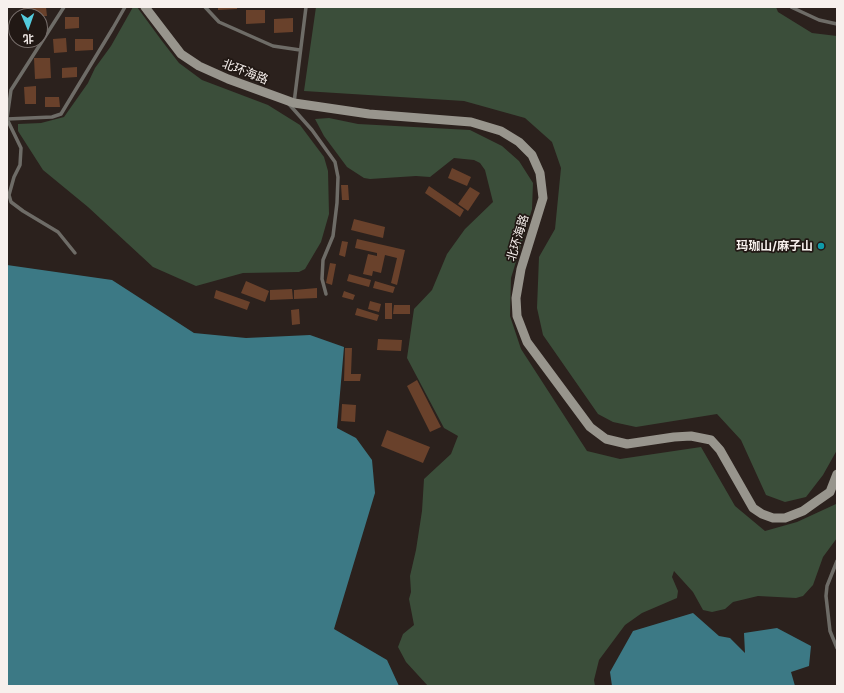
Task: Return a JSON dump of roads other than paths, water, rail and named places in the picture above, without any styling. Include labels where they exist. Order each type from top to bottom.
[{"type":"main road","name":"北环海路","points":[[145,7],[181,54],[199,66],[228,79],[284,100],[294,103],[369,114],[470,122],[501,131],[519,142],[532,155],[540,173],[543,198],[521,270],[516,298],[517,316],[527,342],[590,427],[606,439],[627,444],[691,436],[712,440],[720,450],[753,508],[762,514],[773,518],[785,518],[802,511],[817,501],[830,492],[837,474]]},
{"type":"lane","points":[[64,7],[11,90],[7,119],[21,148],[20,165],[14,177],[9,195],[11,202],[58,232],[75,253]]},
{"type":"lane","points":[[7,119],[52,117],[61,114],[125,7]]},
{"type":"lane","points":[[205,7],[219,22],[273,46],[300,50]]},
{"type":"lane","points":[[294,103],[306,7]]},
{"type":"lane","points":[[792,7],[819,20],[837,24]]},
{"type":"lane","points":[[284,100],[312,130],[335,162],[338,177],[333,236],[323,260],[322,279],[326,294]]},
{"type":"lane","points":[[837,561],[827,586],[826,596],[830,631],[837,648]]},
{"type":"water","points":[[7,265],[112,280],[194,333],[246,338],[310,335],[344,347],[337,428],[356,438],[372,460],[375,493],[334,629],[387,660],[399,686],[7,686]]},
{"type":"water","points":[[693,613],[719,636],[730,638],[745,653],[744,633],[777,628],[811,646],[809,666],[791,672],[795,686],[612,686],[610,672],[633,631]]},
{"type":"place","name":"玛珈山/麻子山","points":[[821,246]]}]
